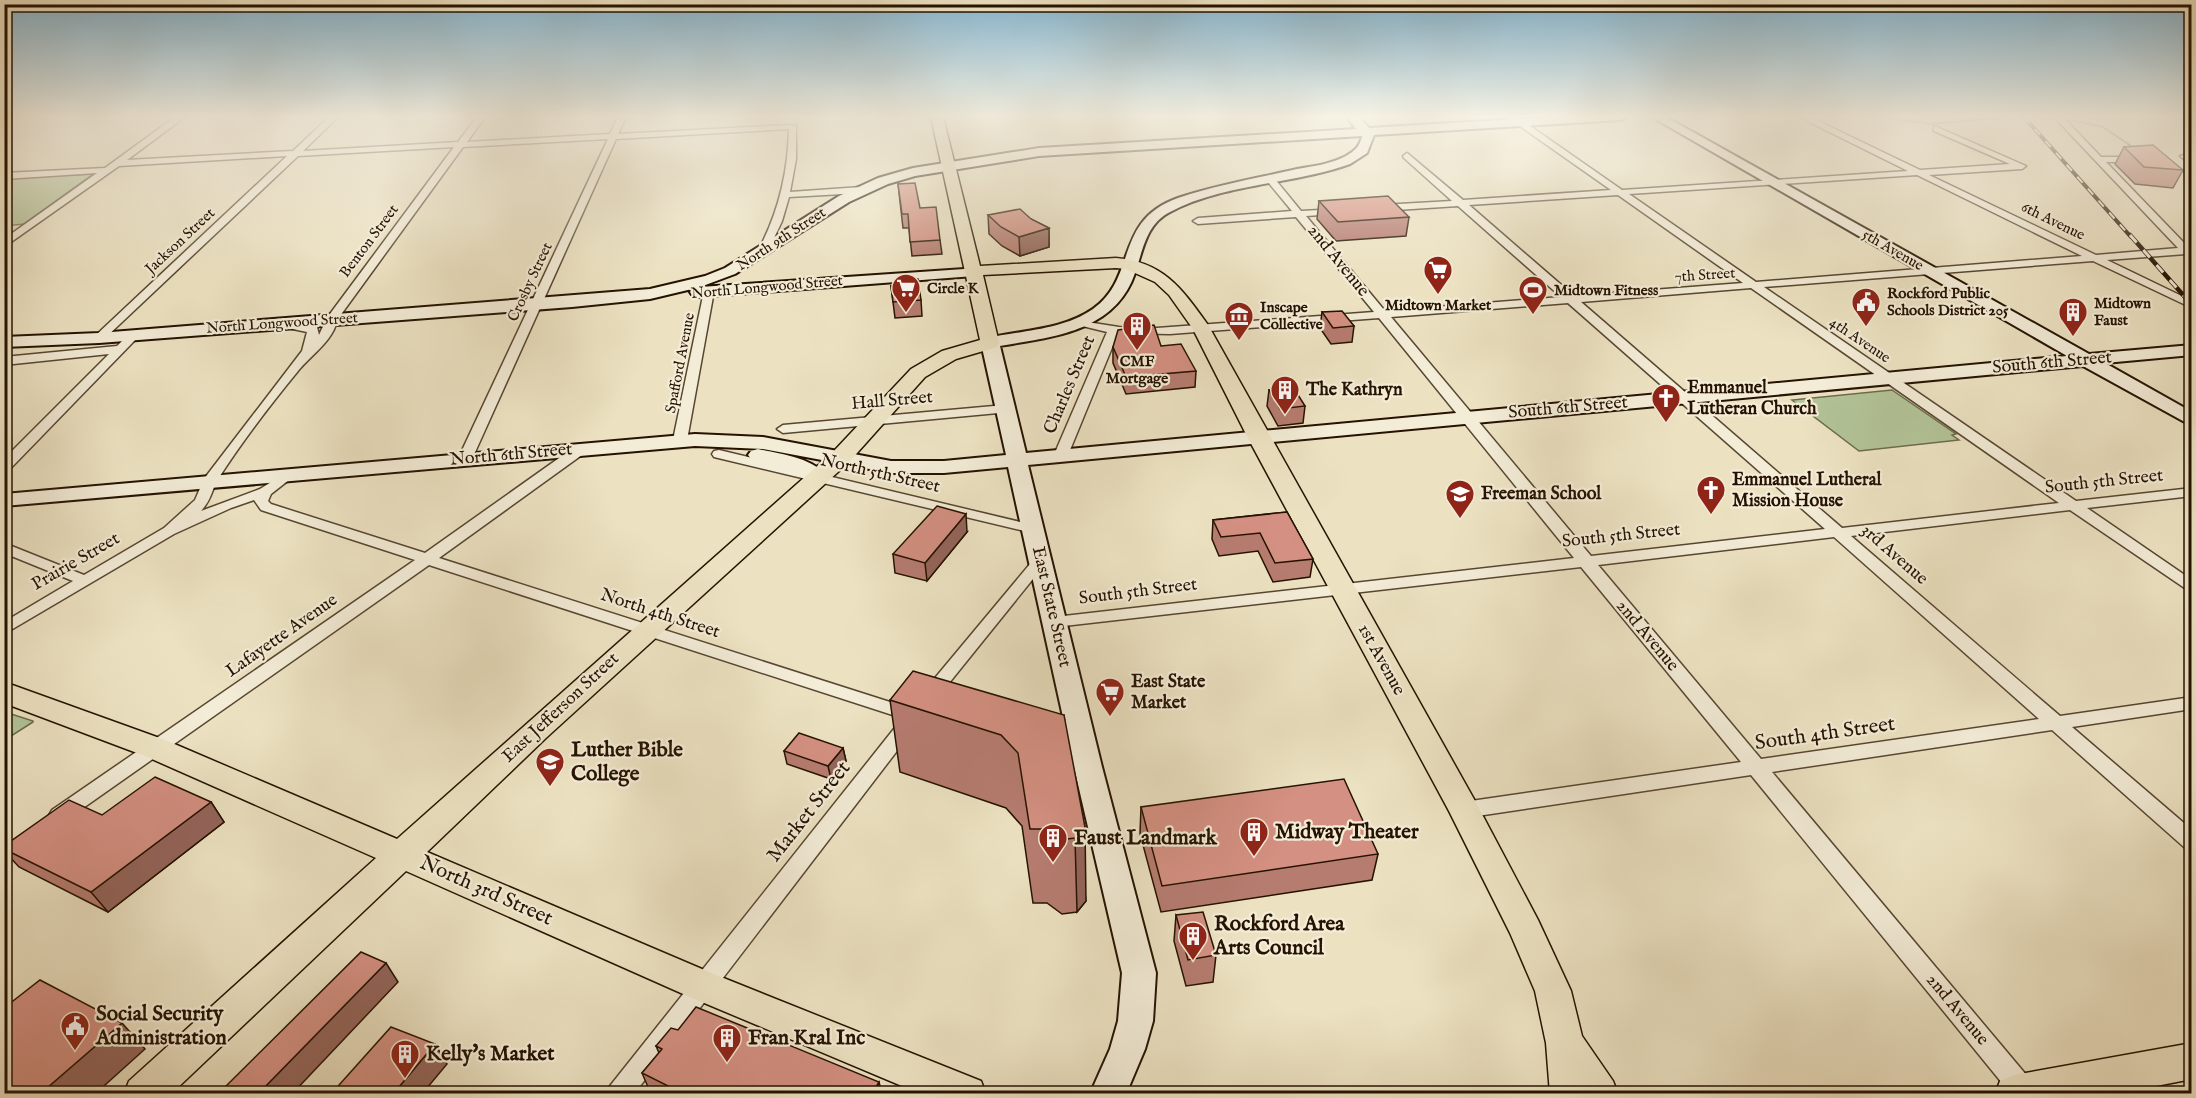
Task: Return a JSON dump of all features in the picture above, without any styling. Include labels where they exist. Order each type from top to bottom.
[{"type":"main road","name":"North 9th Street","points":[[609,298],[666,292],[710,280],[730,271],[818,213],[861,190],[913,172],[932,168]]},
{"type":"main road","name":"East State Street","points":[[949,168],[1055,622],[1080,764],[1139,973],[1140,1002],[1136,1024],[1108,1094]]},
{"type":"main road","name":"Charles Street","points":[[990,343],[1063,328],[1090,317],[1109,303],[1120,289],[1138,236],[1155,218],[1321,168]]},
{"type":"main road","name":"Charles Street","points":[[1273,183],[1348,168]]},
{"type":"main road","name":"5th Avenue","points":[[1748,168],[2192,420]]},
{"type":"main road","points":[[974,271],[1106,262],[1129,264]]},
{"type":"main road","name":"1st Avenue","points":[[1129,264],[1161,278],[1175,291],[1202,329],[1259,438],[1464,810],[1526,930],[1549,983],[1565,1043],[1569,1094]]},
{"type":"main road","name":"North Longwood Street","points":[[559,302],[638,299],[709,291],[974,271]]},
{"type":"main road","name":"North Longwood Street","points":[[4,342],[99,338],[609,298]]},
{"type":"main road","points":[[4,349],[99,338]]},
{"type":"main road","name":"East Jefferson Street","points":[[143,1094],[647,630],[841,457],[918,373],[932,363],[950,355],[990,343]]},
{"type":"main road","name":"South 6th Street","points":[[1017,459],[2192,350]]},
{"type":"main road","points":[[688,440],[782,461],[806,470],[818,478]]},
{"type":"main road","name":"North 6th Street","points":[[7,498],[688,440],[763,442],[891,467],[944,467],[1017,459]]},
{"type":"main road","name":"North 3rd Street","points":[[4,692],[155,748],[703,986],[967,1094]]},
{"type":"main road","points":[[1565,1043],[1599,1094]]},
{"type":"main road","points":[[2021,1093],[2192,1061]]},
{"type":"street","points":[[4,244],[111,168]]},
{"type":"street","name":"Jackson Street","points":[[99,338],[280,168]]},
{"type":"street","name":"Benton Street","points":[[209,482],[305,354],[324,334],[331,320],[444,168]]},
{"type":"street","name":"Crosby Street","points":[[465,459],[598,168]]},
{"type":"street","points":[[764,249],[774,232],[790,168]]},
{"type":"street","name":"3rd Avenue","points":[[1422,168],[2192,842]]},
{"type":"street","name":"4th Avenue","points":[[1586,168],[2192,588]]},
{"type":"street","name":"6th Avenue","points":[[1909,168],[2192,305]]},
{"type":"street","points":[[1371,209],[1989,168]]},
{"type":"street","points":[[2105,168],[2189,251]]},
{"type":"street","points":[[4,176],[108,170]]},
{"type":"street","name":"2nd Avenue","points":[[1273,183],[2021,1093]]},
{"type":"street","points":[[784,195],[861,190]]},
{"type":"street","points":[[1198,220],[1349,210]]},
{"type":"street","name":"7th Street","points":[[1078,322],[1113,331],[1133,333],[1202,329],[2189,251]]},
{"type":"street","name":"Spafford Avenue","points":[[688,440],[709,291]]},
{"type":"street","name":"Benton Street","points":[[275,324],[313,329],[313,337],[305,354]]},
{"type":"street","name":"Charles Street","points":[[1061,454],[1113,331]]},
{"type":"street","points":[[8,462],[134,335]]},
{"type":"street","points":[[4,361],[120,349]]},
{"type":"street","name":"Hall Street","points":[[783,429],[1005,409]]},
{"type":"street","name":"Lafayette Avenue","points":[[41,828],[581,449]]},
{"type":"street","name":"North 5th Street","points":[[719,454],[1033,529]]},
{"type":"street","points":[[265,492],[286,476]]},
{"type":"street","name":"Prairie Street","points":[[169,531],[201,502],[209,491],[209,482]]},
{"type":"street","name":"Prairie Street","points":[[4,629],[169,531],[226,505],[265,492]]},
{"type":"street","name":"North 4th Street","points":[[265,492],[260,502],[266,507],[918,717]]},
{"type":"street","name":"South 5th Street","points":[[1055,622],[2192,492]]},
{"type":"street","points":[[4,547],[83,580]]},
{"type":"street","name":"Market Street","points":[[619,1094],[1040,561]]},
{"type":"street","name":"South 4th Street","points":[[1464,810],[2192,703]]},
{"type":"green space","points":[[93,174],[24,224],[5,226],[5,178]]},
{"type":"green space","points":[[1892,390],[1956,434],[1952,435],[1959,440],[1859,451],[1792,400]]},
{"type":"green space","points":[[5,712],[33,721],[33,722],[5,740]]},
{"type":"building","points":[[915,183],[920,208],[936,207],[940,240],[910,242],[908,214],[902,214],[898,184]]},
{"type":"building","points":[[1388,196],[1409,217],[1338,222],[1319,201]]},
{"type":"building","points":[[1020,209],[1031,219],[1049,228],[1019,237],[1001,227],[988,215]]},
{"type":"building","points":[[918,279],[921,300],[893,302],[891,286],[902,280]]},
{"type":"building","points":[[1342,311],[1354,326],[1333,328],[1322,312]]},
{"type":"building","points":[[1154,325],[1161,346],[1181,344],[1196,371],[1126,377],[1113,347],[1118,330]]},
{"type":"building","points":[[1293,387],[1305,406],[1280,409],[1269,390]]},
{"type":"building","points":[[937,506],[966,514],[925,563],[893,554]]},
{"type":"building","points":[[1287,512],[1313,559],[1275,563],[1260,533],[1221,537],[1213,520]]},
{"type":"building","points":[[913,671],[1064,715],[1085,827],[1075,838],[1059,840],[1044,829],[1030,829],[1018,753],[1001,735],[890,700]]},
{"type":"building","points":[[799,733],[843,748],[828,766],[784,751]]},
{"type":"building","points":[[155,777],[211,802],[91,892],[4,849],[4,846],[69,800],[102,815]]},
{"type":"building","name":"Midway Theater","points":[[1344,779],[1378,854],[1162,886],[1141,807]]},
{"type":"building","points":[[1203,912],[1216,955],[1188,960],[1176,915]]},
{"type":"building","points":[[361,952],[386,963],[258,1094],[218,1094]]},
{"type":"building","name":"Social Security Administration","points":[[40,980],[122,1023],[40,1094],[4,1094],[4,1008]]},
{"type":"building","points":[[696,1007],[879,1082],[872,1094],[684,1094],[642,1073],[662,1049],[656,1046],[671,1028],[678,1030]]},
{"type":"building","points":[[391,1027],[435,1044],[393,1094],[331,1094]]},
{"type":"waterway","points":[[2177,169],[2192,176]]},
{"type":"railway","points":[[2070,168],[2131,237]]},
{"type":"railway","points":[[2130,235],[2192,305]]},
{"type":"place","name":"Midtown Market","points":[[1438,296]]},
{"type":"place","name":"Circle K","points":[[906,314]]},
{"type":"place","name":"Midtown Fitness","points":[[1533,316]]},
{"type":"place","name":"Rockford Public Schools District 205","points":[[1866,328]]},
{"type":"place","name":"Midtown Faust","points":[[2073,338]]},
{"type":"place","name":"Inscape Collective","points":[[1239,342]]},
{"type":"place","name":"CMF Mortgage","points":[[1137,352]]},
{"type":"place","name":"The Kathryn","points":[[1285,416]]},
{"type":"place","name":"Emmanuel Lutheran Church","points":[[1666,424]]},
{"type":"place","name":"Emmanuel Lutheral Mission House","points":[[1711,516]]},
{"type":"place","name":"Freeman School","points":[[1460,520]]},
{"type":"place","name":"East State Market","points":[[1110,718]]},
{"type":"place","name":"Luther Bible College","points":[[550,788]]},
{"type":"place","name":"Midway Theater","points":[[1254,858]]},
{"type":"place","name":"Faust Landmark","points":[[1053,864]]},
{"type":"place","name":"Rockford Area Arts Council","points":[[1193,962]]},
{"type":"place","name":"Social Security Administration","points":[[75,1052]]},
{"type":"place","name":"Fran Kral Inc","points":[[727,1064]]},
{"type":"place","name":"Kelly's Market","points":[[405,1080]]}]
